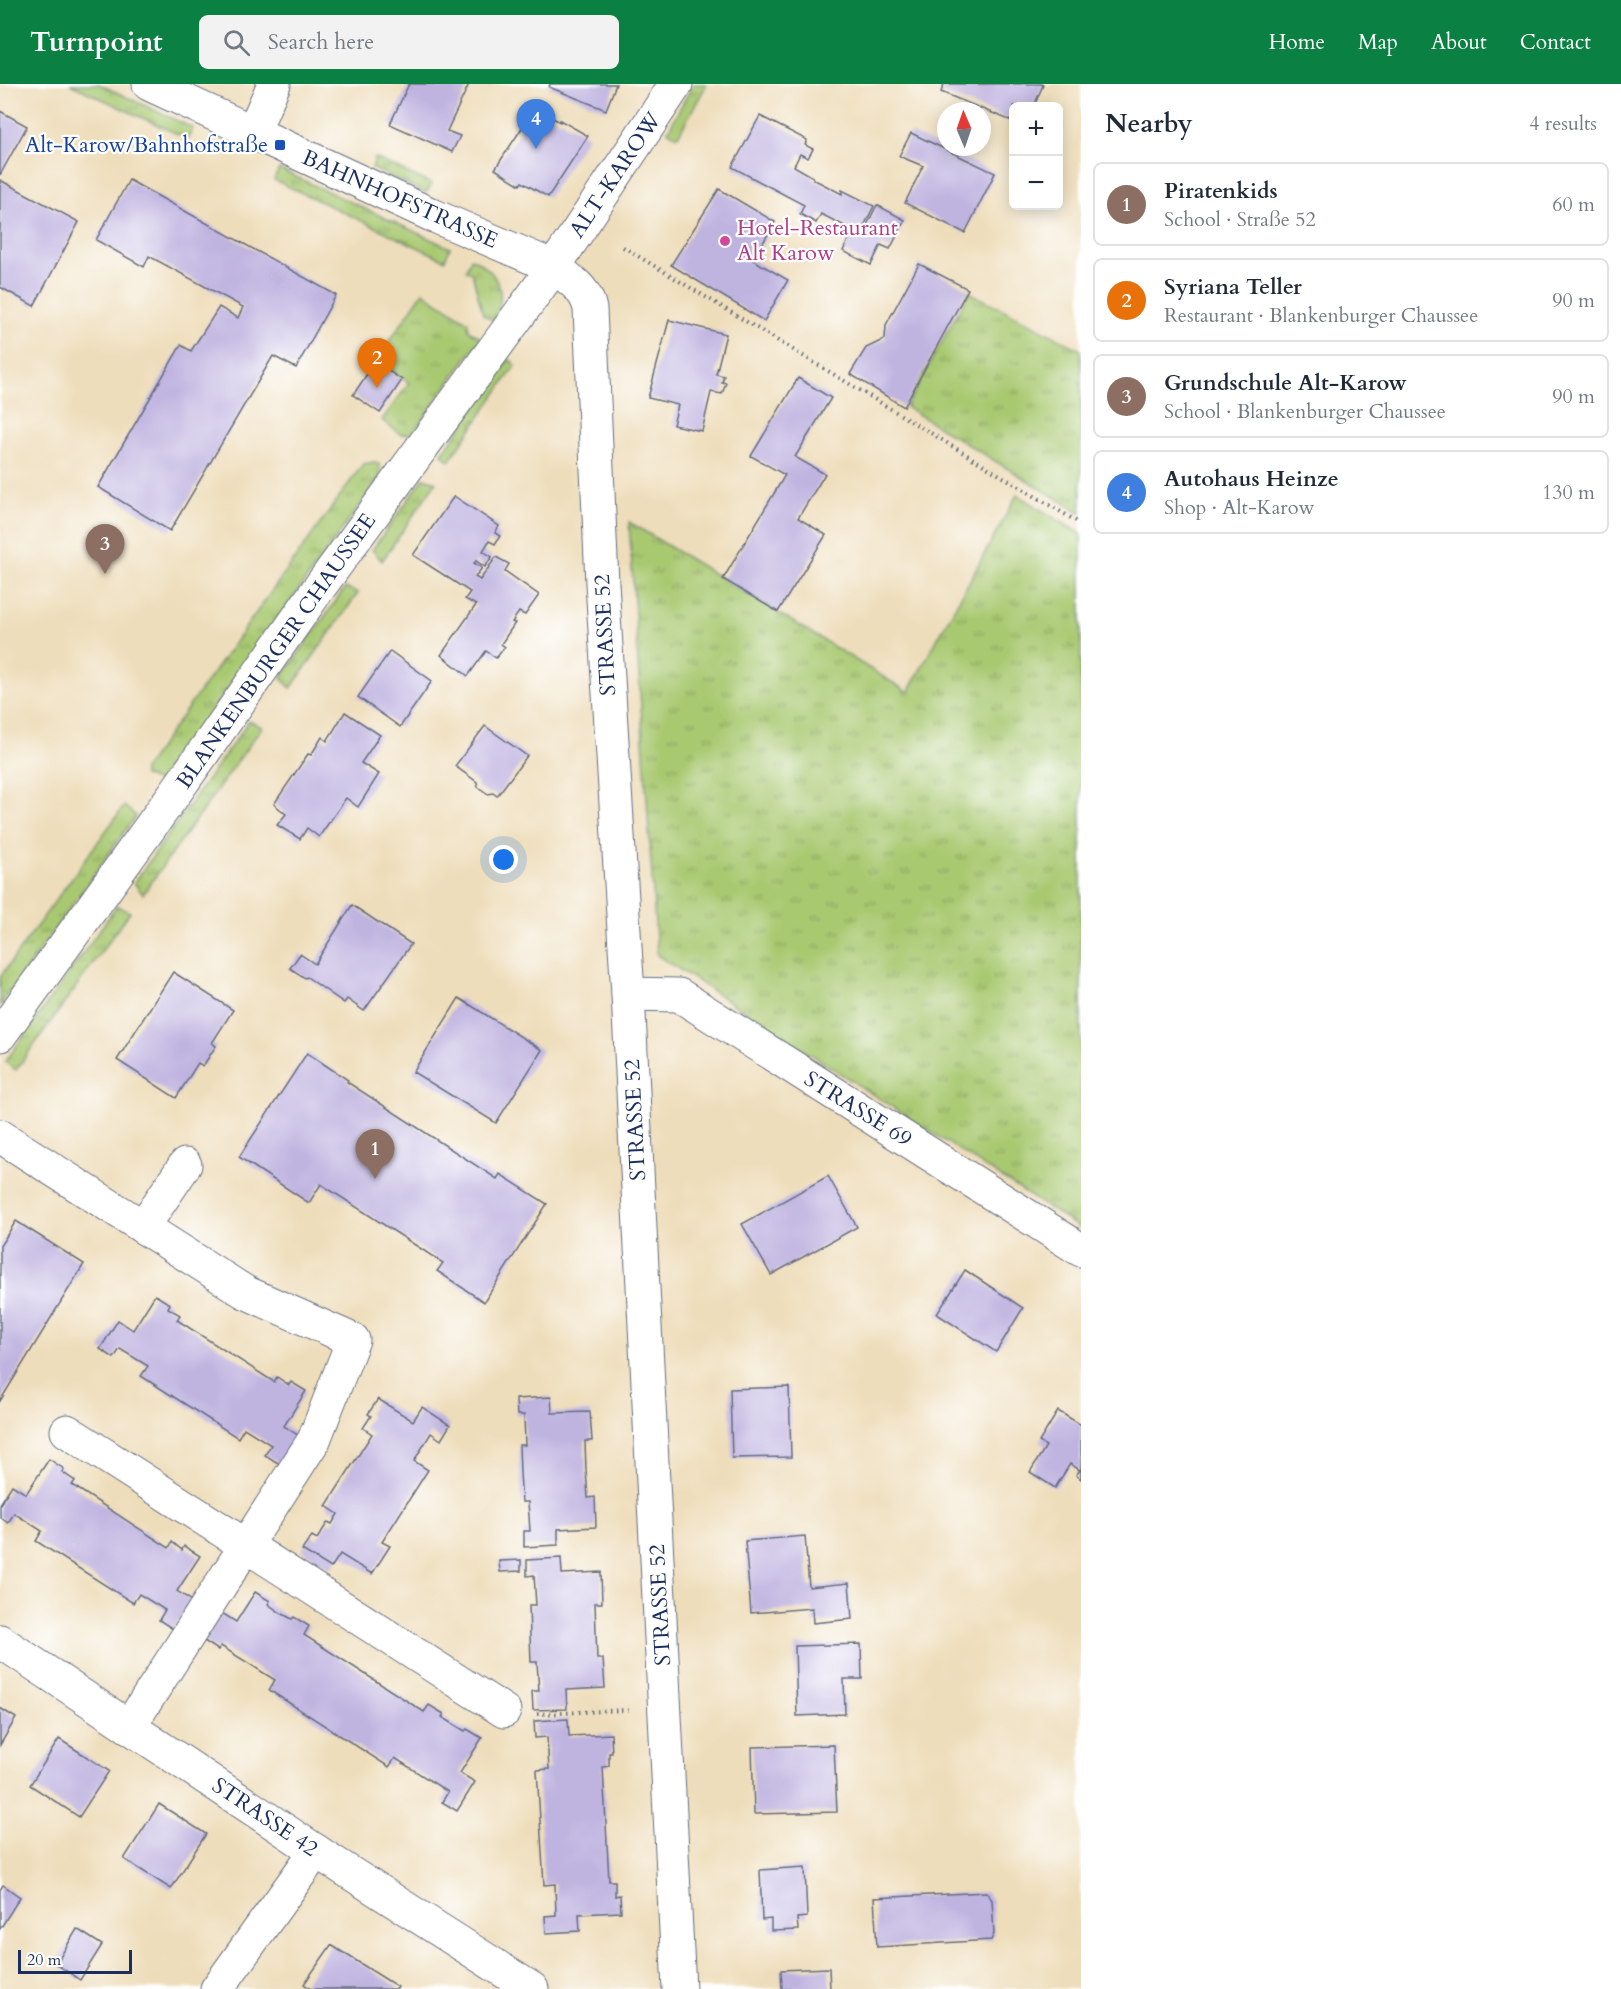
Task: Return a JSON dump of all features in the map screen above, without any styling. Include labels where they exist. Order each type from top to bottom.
[{"type":"street","name":"BAHNHOFSTRASSE","points":[[149,84],[432,215],[554,267]]},
{"type":"street","points":[[253,132],[274,84]]},
{"type":"street","name":"ALT-KAROW","points":[[554,267],[676,84]]},
{"type":"street","name":"STRASSE 52","points":[[554,267],[584,291],[590,309],[602,583],[628,994],[679,1989]]},
{"type":"street","name":"BLANKENBURGER CHAUSSEE","points":[[0,1035],[177,790],[316,592],[554,267]]},
{"type":"street","name":"STRASSE 69","points":[[628,994],[679,995],[1081,1250]]},
{"type":"street","points":[[0,1136],[245,1292],[353,1340],[314,1440],[129,1727]]},
{"type":"street","points":[[143,1227],[185,1165]]},
{"type":"street","points":[[67,1431],[504,1711]]},
{"type":"street","name":"STRASSE 42","points":[[0,1641],[316,1851],[532,1989]]},
{"type":"street","points":[[217,1989],[316,1851]]},
{"type":"path","points":[[623,247],[1081,524]]},
{"type":"path","points":[[504,1711],[519,1715],[666,1708]]},
{"type":"green space","points":[[70,84],[99,84],[193,128],[188,139]]},
{"type":"green space","points":[[693,84],[707,84],[678,136],[668,131]]},
{"type":"green space","points":[[375,158],[432,184],[426,193],[372,168]]},
{"type":"green space","points":[[279,169],[450,248],[445,260],[274,180]]},
{"type":"green space","points":[[471,258],[488,270],[498,284],[500,302],[493,321],[483,314],[472,273],[466,270]]},
{"type":"green space","points":[[423,292],[468,322],[469,330],[481,338],[412,434],[400,434],[382,420],[409,383],[377,359]]},
{"type":"green space","points":[[969,292],[1081,350],[1081,513],[906,407]]},
{"type":"green space","points":[[509,359],[516,365],[449,461],[442,454]]},
{"type":"green space","points":[[374,462],[380,465],[380,477],[160,783],[144,776],[144,769],[363,464]]},
{"type":"green space","points":[[424,478],[436,482],[382,561],[372,550]]},
{"type":"green space","points":[[1017,495],[1081,534],[1081,1229],[657,955],[629,522],[908,692]]},
{"type":"green space","points":[[345,588],[358,593],[291,688],[281,678]]},
{"type":"green space","points":[[249,721],[262,727],[143,894],[134,883]]},
{"type":"green space","points":[[124,806],[136,816],[0,1005],[0,977]]},
{"type":"green space","points":[[117,906],[130,912],[16,1070],[5,1062]]},
{"type":"building","points":[[409,84],[469,84],[447,131],[460,136],[452,152],[390,124]]},
{"type":"building","points":[[550,84],[616,84],[606,110],[549,87]]},
{"type":"building","points":[[944,84],[1043,85],[1036,102],[1009,102],[1009,120],[991,113],[991,102],[965,102],[941,92]]},
{"type":"building","points":[[535,108],[588,136],[548,197],[522,182],[520,185],[495,169]]},
{"type":"building","points":[[0,111],[27,126],[0,175]]},
{"type":"building","points":[[760,116],[807,140],[805,145],[813,149],[808,158],[800,154],[794,166],[842,194],[842,190],[874,206],[860,234],[862,235],[877,205],[905,220],[890,249],[881,245],[871,265],[843,251],[853,230],[821,214],[816,223],[800,214],[804,205],[732,167]]},
{"type":"building","points":[[911,133],[937,145],[937,156],[959,156],[995,173],[965,233],[905,203],[923,166],[899,156]]},
{"type":"building","points":[[0,180],[79,222],[34,306],[0,287]]},
{"type":"building","points":[[129,180],[336,295],[296,368],[273,356],[170,531],[98,487],[181,345],[191,351],[219,307],[238,318],[243,307],[149,256],[144,267],[96,240]]},
{"type":"building","name":"Hotel-Restaurant Alt Karow","points":[[719,189],[775,222],[753,260],[788,280],[764,321],[671,265]]},
{"type":"building","points":[[919,264],[968,289],[904,407],[850,374],[866,348],[885,339],[886,325]]},
{"type":"building","points":[[669,320],[726,334],[716,374],[724,376],[722,382],[726,383],[722,394],[711,392],[702,431],[673,425],[678,405],[648,398]]},
{"type":"building","points":[[375,362],[402,380],[380,413],[353,395]]},
{"type":"building","points":[[798,378],[831,398],[795,457],[825,474],[798,518],[826,535],[778,612],[723,579],[785,475],[751,456]]},
{"type":"building","points":[[454,496],[499,526],[495,533],[500,536],[495,544],[489,541],[483,551],[492,557],[485,567],[476,561],[474,563],[482,568],[475,577],[480,580],[496,557],[509,564],[505,571],[539,595],[525,615],[519,612],[512,622],[515,623],[501,644],[505,647],[496,658],[486,651],[468,676],[441,655],[476,605],[465,599],[470,592],[413,555]]},
{"type":"building","points":[[390,651],[432,681],[400,727],[358,697]]},
{"type":"building","points":[[345,712],[380,735],[361,763],[379,774],[358,807],[346,798],[319,837],[307,828],[300,839],[277,825],[286,814],[274,804],[308,754],[311,755],[322,737],[327,741]]},
{"type":"building","points":[[485,726],[527,756],[497,796],[493,793],[488,794],[478,787],[477,782],[455,766]]},
{"type":"building","points":[[352,905],[411,944],[364,1011],[347,999],[344,1003],[290,968],[300,954],[315,964]]},
{"type":"building","points":[[173,972],[233,1010],[212,1043],[216,1046],[203,1066],[198,1063],[176,1098],[117,1060]]},
{"type":"building","points":[[459,998],[542,1050],[496,1123],[413,1072]]},
{"type":"building","points":[[307,1053],[348,1080],[347,1082],[497,1179],[500,1174],[547,1204],[484,1302],[437,1271],[443,1263],[321,1184],[309,1203],[239,1157]]},
{"type":"building","points":[[828,1176],[857,1227],[771,1275],[742,1224]]},
{"type":"building","points":[[16,1221],[84,1264],[0,1401],[0,1246]]},
{"type":"building","points":[[965,1270],[1023,1308],[996,1352],[937,1314]]},
{"type":"building","points":[[155,1295],[170,1304],[168,1308],[180,1315],[177,1320],[274,1382],[277,1377],[289,1385],[291,1382],[306,1391],[284,1426],[299,1436],[281,1465],[265,1455],[271,1445],[244,1428],[238,1438],[141,1376],[148,1366],[120,1349],[114,1358],[100,1349],[118,1320],[133,1330]]},
{"type":"building","points":[[789,1387],[791,1457],[732,1458],[730,1389]]},
{"type":"building","points":[[551,1397],[552,1413],[590,1412],[592,1441],[585,1441],[586,1470],[588,1498],[595,1497],[596,1527],[558,1529],[558,1545],[524,1547],[524,1531],[530,1531],[528,1502],[522,1502],[520,1473],[519,1445],[525,1445],[524,1415],[517,1415],[516,1399]]},
{"type":"building","points":[[378,1399],[413,1421],[422,1407],[450,1425],[441,1440],[431,1433],[414,1461],[428,1470],[382,1542],[390,1546],[372,1574],[340,1554],[331,1568],[302,1550],[312,1536],[317,1539],[328,1522],[332,1524],[338,1514],[326,1506],[372,1434],[363,1428],[371,1416],[368,1414]]},
{"type":"building","points":[[1058,1411],[1081,1425],[1081,1479],[1076,1475],[1080,1470],[1070,1464],[1055,1488],[1030,1472],[1046,1446],[1039,1442]]},
{"type":"building","points":[[49,1459],[64,1469],[62,1472],[75,1481],[72,1485],[169,1548],[172,1542],[182,1550],[184,1546],[200,1556],[177,1591],[192,1601],[173,1629],[159,1620],[165,1610],[139,1594],[133,1603],[36,1541],[42,1531],[14,1513],[8,1523],[0,1517],[0,1504],[12,1485],[26,1494]]},
{"type":"building","points":[[805,1536],[809,1587],[849,1583],[852,1619],[813,1623],[812,1608],[751,1613],[745,1541]]},
{"type":"building","points":[[561,1558],[562,1574],[601,1572],[602,1603],[595,1603],[596,1632],[597,1659],[603,1659],[605,1688],[566,1690],[567,1709],[533,1710],[532,1691],[539,1691],[537,1662],[531,1662],[529,1605],[536,1605],[534,1575],[527,1576],[527,1560]]},
{"type":"building","points":[[521,1560],[521,1571],[500,1572],[499,1561]]},
{"type":"building","points":[[255,1592],[270,1601],[268,1604],[281,1613],[292,1619],[294,1617],[309,1626],[304,1635],[424,1712],[429,1705],[444,1714],[442,1717],[482,1738],[460,1773],[475,1782],[457,1811],[442,1802],[448,1792],[395,1758],[389,1767],[269,1690],[275,1680],[221,1646],[218,1650],[204,1641],[222,1613],[236,1622]]},
{"type":"building","points":[[861,1644],[862,1679],[844,1679],[845,1714],[797,1716],[795,1646]]},
{"type":"building","points":[[0,1708],[16,1718],[0,1745]]},
{"type":"building","points":[[568,1719],[569,1736],[611,1734],[612,1753],[609,1753],[609,1766],[603,1767],[609,1881],[615,1881],[615,1896],[620,1895],[621,1912],[579,1914],[580,1931],[546,1933],[545,1916],[556,1915],[555,1884],[544,1885],[537,1770],[549,1769],[547,1737],[535,1738],[534,1721]]},
{"type":"building","points":[[59,1739],[109,1771],[79,1817],[30,1785]]},
{"type":"building","points":[[834,1745],[837,1812],[754,1814],[752,1747]]},
{"type":"building","points":[[159,1804],[206,1834],[171,1889],[124,1859]]},
{"type":"building","points":[[805,1867],[807,1917],[797,1918],[798,1930],[771,1931],[771,1919],[762,1920],[760,1870]]},
{"type":"building","points":[[3,1885],[20,1897],[0,1929],[0,1890]]},
{"type":"building","points":[[986,1892],[992,1900],[994,1934],[991,1940],[877,1947],[874,1898]]},
{"type":"building","points":[[77,1929],[102,1945],[80,1980],[56,1964]]},
{"type":"building","points":[[331,1945],[398,1987],[397,1989],[311,1989],[304,1984]]},
{"type":"building","points":[[829,1968],[830,1989],[782,1989],[781,1970]]},
{"type":"place","name":"Alt-Karow/Bahnhofstraße","points":[[280,145]]},
{"type":"place","name":"Autohaus Heinze","points":[[536,149]]},
{"type":"place","name":"Hotel-Restaurant Alt Karow","points":[[725,241]]},
{"type":"place","name":"Syriana Teller","points":[[377,388]]},
{"type":"place","name":"Grundschule Alt-Karow","points":[[105,574]]},
{"type":"place","name":"Piratenkids","points":[[375,1179]]}]
